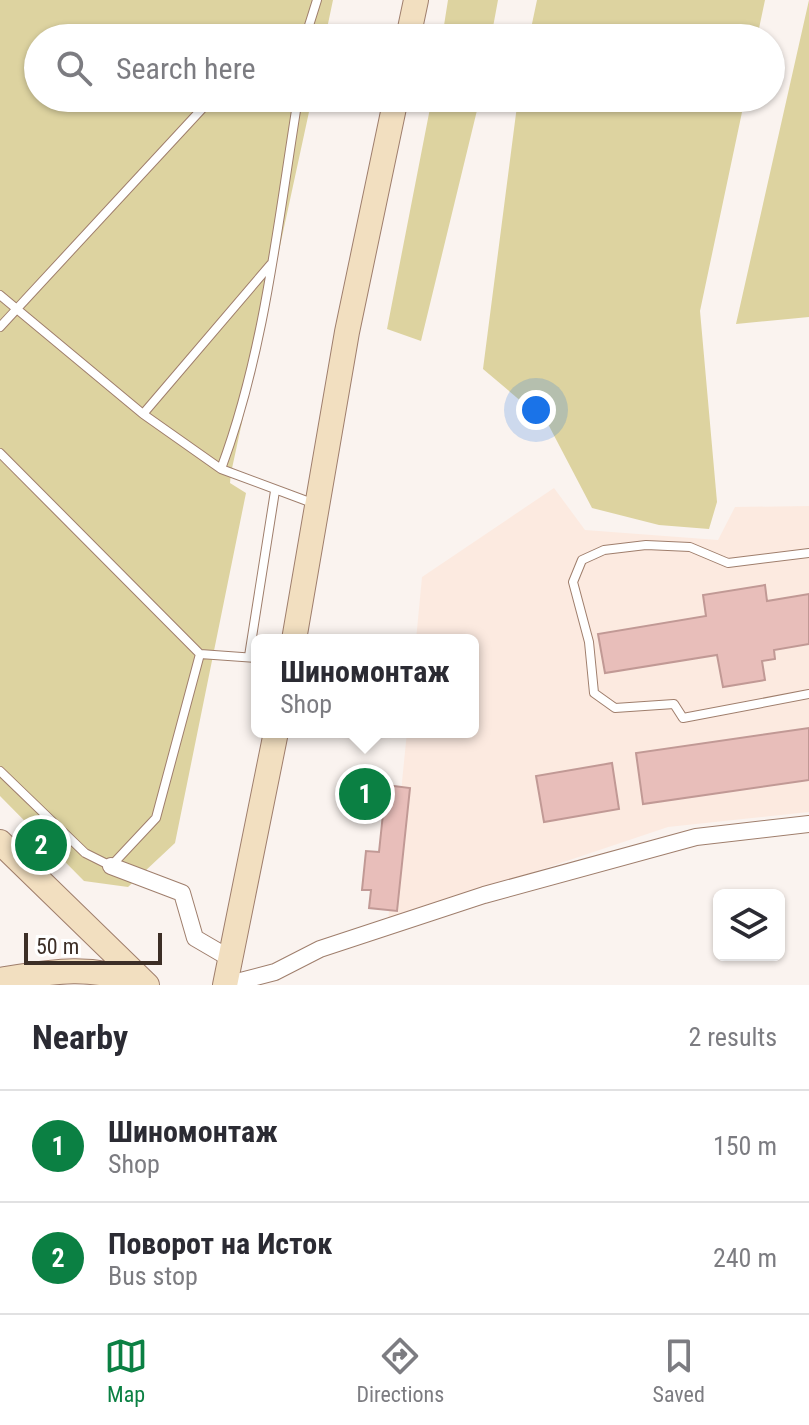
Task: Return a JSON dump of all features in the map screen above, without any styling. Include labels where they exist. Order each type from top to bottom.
[{"type":"main road","points":[[411,24],[416,0]]},
{"type":"main road","points":[[295,634],[347,332],[393,112]]},
{"type":"main road","points":[[225,985],[275,738]]},
{"type":"main road","points":[[0,842],[145,985]]},
{"type":"main road","points":[[0,863],[41,883]]},
{"type":"main road","points":[[0,980],[74,968],[112,972],[145,985]]},
{"type":"street","points":[[225,985],[275,972],[320,949],[484,895],[681,841],[809,824]]},
{"type":"street","points":[[111,866],[182,893],[195,938],[231,959]]},
{"type":"lane","points":[[310,24],[317,0]]},
{"type":"lane","points":[[0,327],[199,112]]},
{"type":"lane","points":[[221,469],[239,420],[271,264],[296,112]]},
{"type":"lane","points":[[143,414],[271,264]]},
{"type":"lane","points":[[0,295],[143,414],[221,469],[319,506]]},
{"type":"lane","points":[[0,453],[200,654],[251,657]]},
{"type":"lane","points":[[256,634],[275,491]]},
{"type":"lane","points":[[809,553],[728,563],[690,547],[646,545],[604,550],[582,560],[573,582],[589,642],[594,693],[615,708],[674,704],[683,718],[809,694]]},
{"type":"lane","points":[[0,771],[85,853],[111,866],[156,818],[200,654]]},
{"type":"shaded area","points":[[0,0],[333,0],[328,24],[24,24],[24,112],[309,112],[231,473],[230,483],[246,493],[175,843],[128,887],[84,881],[0,796]]},
{"type":"shaded area","points":[[448,0],[498,0],[494,24],[444,24]]},
{"type":"shaded area","points":[[537,0],[765,0],[760,24],[532,24]]},
{"type":"shaded area","points":[[809,0],[809,317],[736,324],[785,112]]},
{"type":"shaded area","points":[[429,112],[477,112],[421,341],[387,329]]},
{"type":"shaded area","points":[[516,112],[742,112],[700,311],[717,502],[709,529],[659,525],[592,508],[548,424],[483,369]]},
{"type":"shaded area","points":[[554,488],[585,530],[718,540],[735,507],[809,506],[809,812],[668,827],[388,921],[406,738],[479,738],[479,634],[417,634],[422,577]]},
{"type":"building","points":[[765,585],[767,601],[809,594],[809,644],[774,650],[775,659],[762,661],[765,680],[723,687],[717,655],[605,673],[598,634],[706,616],[703,595]]},
{"type":"building","points":[[809,728],[809,780],[643,804],[636,753]]},
{"type":"building","points":[[612,763],[619,809],[544,822],[536,776]]},
{"type":"building","points":[[386,785],[410,788],[397,911],[369,908],[371,890],[362,890],[366,851],[379,852]]},
{"type":"place","name":"Шиномонтаж","points":[[365,794]]},
{"type":"place","name":"Поворот на Исток","points":[[41,845]]}]
